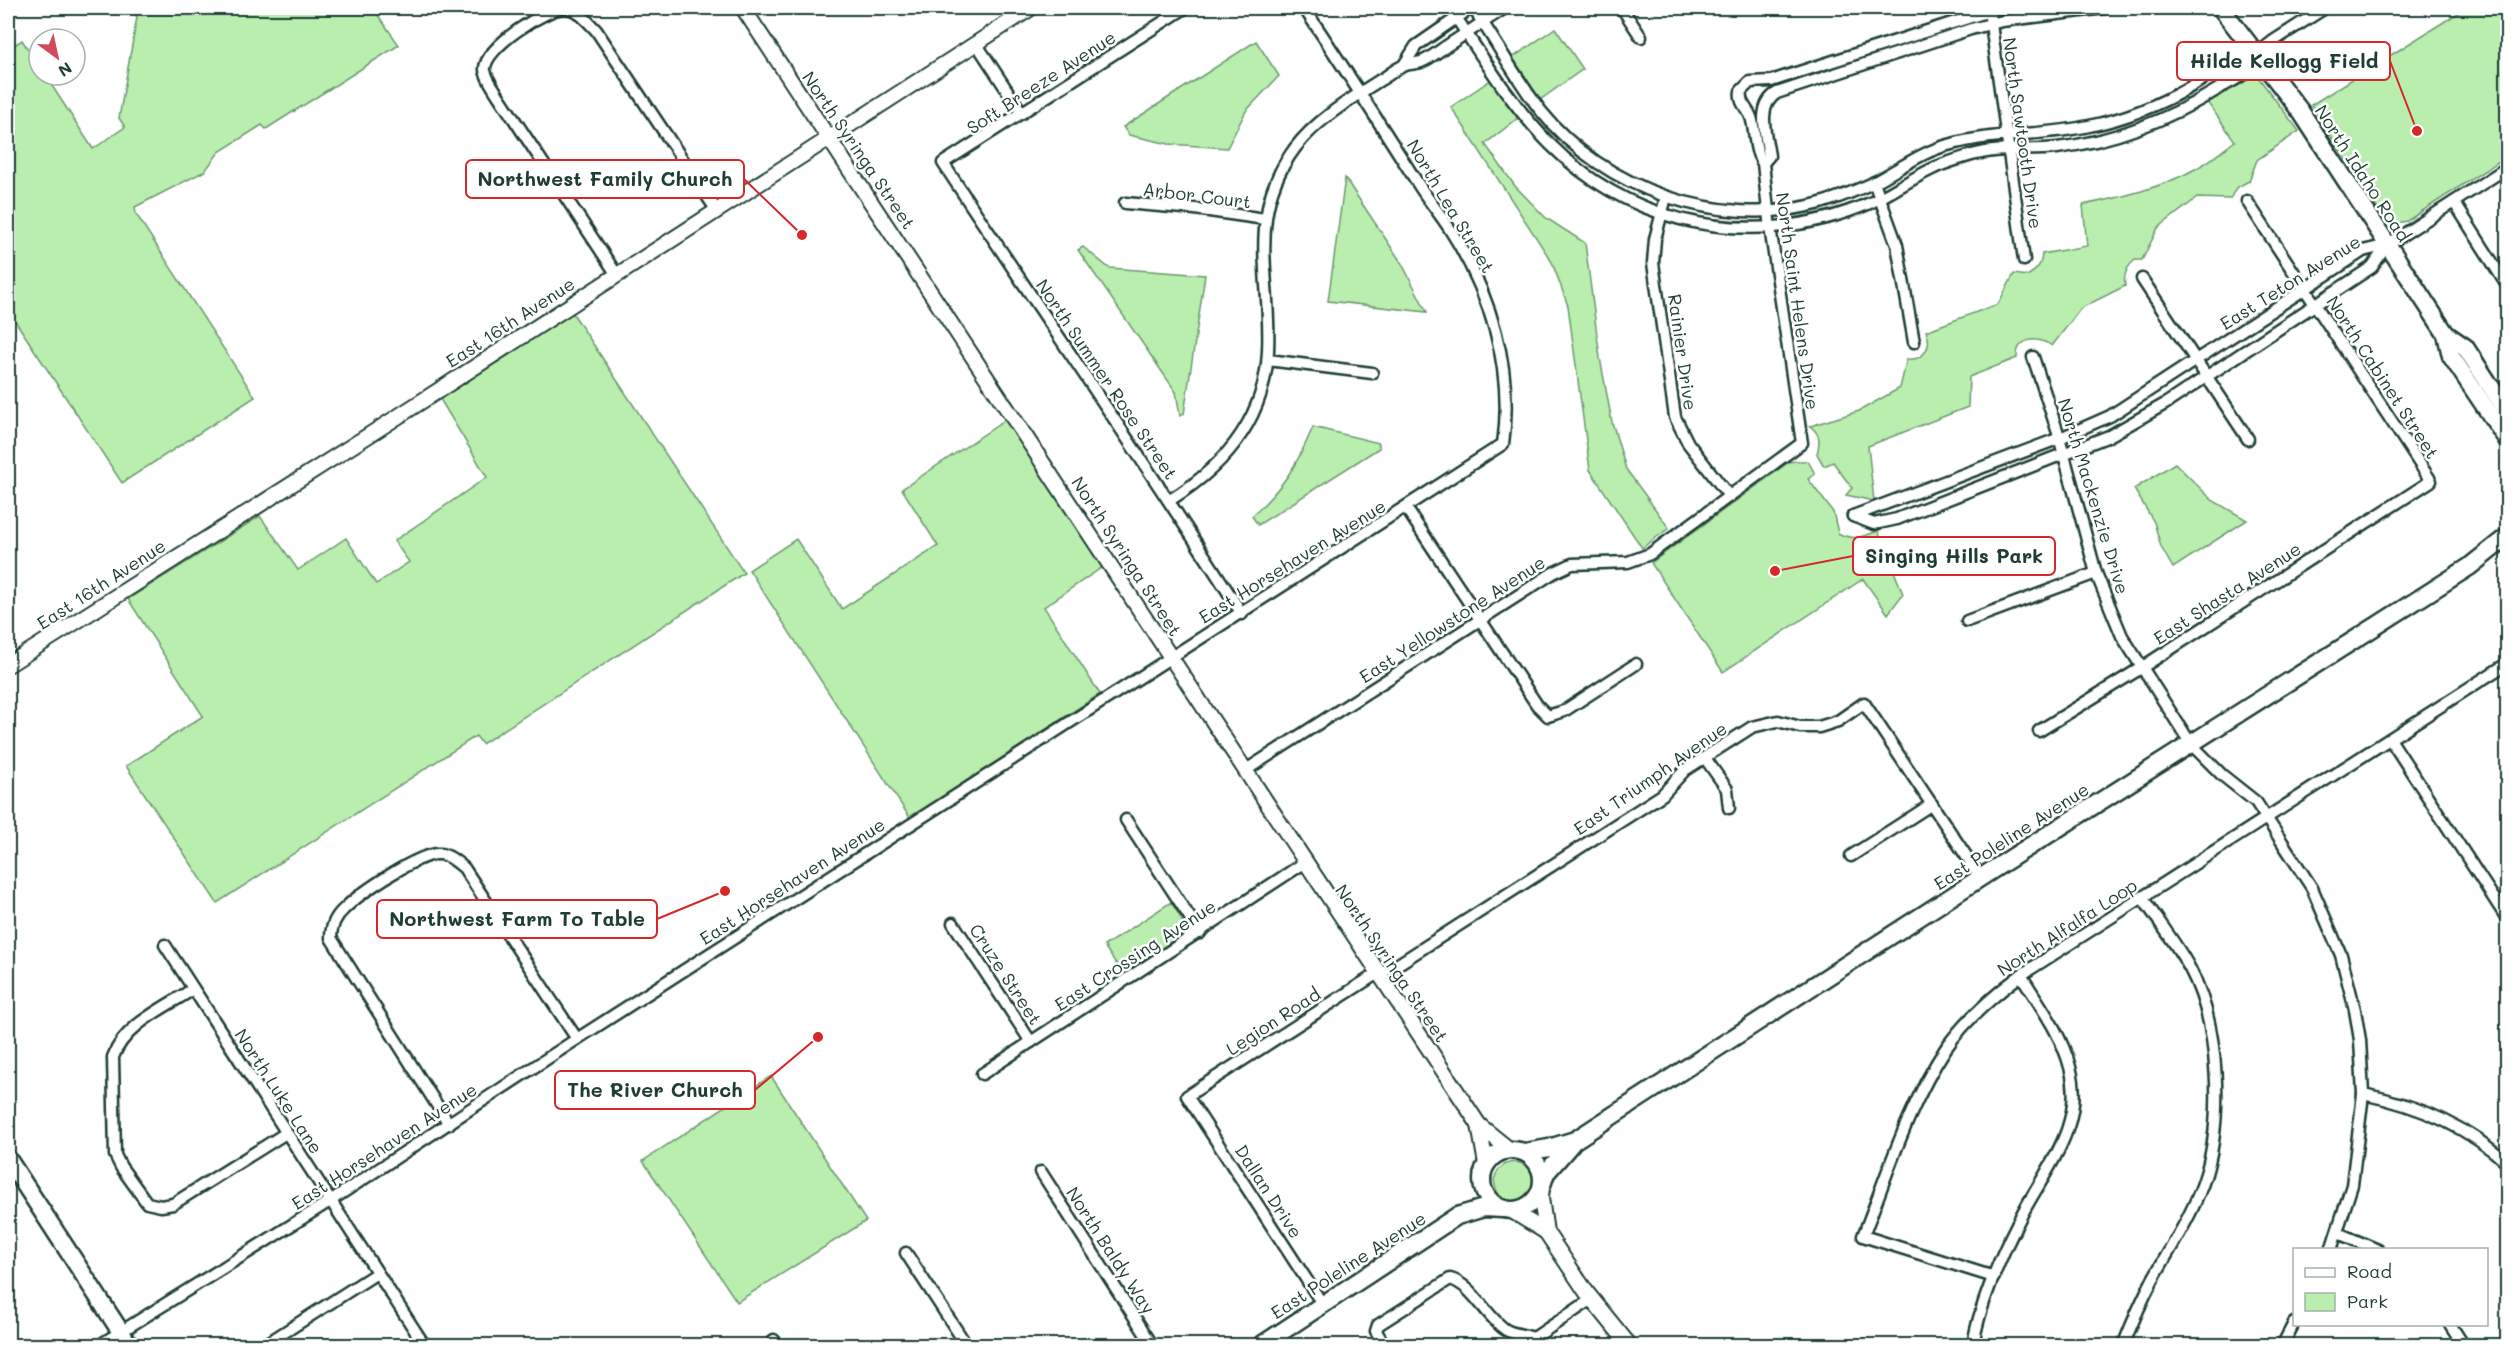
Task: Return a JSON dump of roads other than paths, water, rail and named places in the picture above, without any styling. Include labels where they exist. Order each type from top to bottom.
[{"type":"main road","name":"North Idaho Road","points":[[2221,8],[2301,112],[2446,334],[2451,356],[2508,441]]},
{"type":"main road","name":"North Idaho Road","points":[[2446,334],[2465,347],[2508,413]]},
{"type":"main road","name":"East Poleline Avenue","points":[[1517,1151],[1549,1148],[1575,1140],[2469,567],[2508,536]]},
{"type":"main road","name":"East Poleline Avenue","points":[[2469,567],[2508,548]]},
{"type":"main road","name":"East Poleline Avenue","points":[[1542,1185],[1546,1173],[1575,1140]]},
{"type":"main road","points":[[1517,1151],[1536,1161],[1540,1169],[1542,1185],[1540,1193],[1529,1205],[1507,1210],[1490,1202],[1486,1196],[1483,1189],[1484,1169],[1495,1155],[1517,1151]]},
{"type":"main road","points":[[8,1159],[126,1339]]},
{"type":"main road","name":"East Poleline Avenue","points":[[1457,1216],[1478,1187],[1484,1169]]},
{"type":"main road","name":"East Poleline Avenue","points":[[1260,1346],[1457,1216],[1484,1208],[1507,1210]]},
{"type":"street","points":[[616,275],[492,85],[485,69],[487,60],[495,47],[546,13],[566,8],[574,10],[596,30],[717,211]]},
{"type":"street","name":"North Syringa Street","points":[[743,8],[1172,657],[1304,863],[1479,1125],[1517,1151]]},
{"type":"street","name":"East 16th Avenue","points":[[8,665],[1031,8]]},
{"type":"street","name":"Soft Breeze Avenue","points":[[943,163],[1185,8]]},
{"type":"street","name":"North Lea Street","points":[[1304,8],[1450,230],[1484,297],[1500,345],[1505,382],[1506,419],[1503,444]]},
{"type":"street","points":[[1404,65],[1416,46],[1453,12],[1472,8],[1541,111],[1563,133],[1608,168],[1641,187],[1666,197],[1739,211],[1768,212],[1818,204],[1874,182],[1928,152],[1975,138],[2006,134],[2056,133],[2091,126],[2147,109],[2190,87],[2238,56],[2255,53],[2325,8]]},
{"type":"street","points":[[1170,500],[1211,471],[1234,447],[1258,402],[1268,360],[1263,265],[1265,219],[1272,192],[1295,148],[1329,116],[1361,93],[1404,65],[1422,62],[1505,8]]},
{"type":"street","points":[[1622,8],[1641,38]]},
{"type":"street","points":[[1991,24],[2105,8]]},
{"type":"street","name":"North Sawtooth Drive","points":[[1994,9],[1991,24],[2024,260]]},
{"type":"street","name":"North Saint Helens Drive","points":[[1802,443],[1770,228],[1763,163],[1758,156],[1750,115],[1741,103],[1741,91],[1750,82],[1771,81],[1994,9]]},
{"type":"street","points":[[1453,12],[1506,93],[1554,150],[1601,186],[1662,213],[1728,227],[1770,228],[1821,221],[1881,197],[1933,168],[1975,154],[2056,148],[2085,143],[2159,121],[2193,105],[2249,70],[2255,53]]},
{"type":"street","name":"North Saint Helens Drive","points":[[1763,163],[1769,156],[1764,107],[1766,102],[1777,93],[1991,24]]},
{"type":"street","points":[[976,43],[1022,113]]},
{"type":"street","name":"North Summer Rose Street","points":[[943,163],[1044,317],[1170,500],[1242,614]]},
{"type":"street","points":[[2387,245],[2508,167]]},
{"type":"street","points":[[1874,182],[1897,245],[1914,342]]},
{"type":"street","name":"Rainier Drive","points":[[1666,197],[1655,239],[1653,263],[1675,417],[1688,443],[1729,496]]},
{"type":"street","name":"North Cabinet Street","points":[[2247,201],[2431,481]]},
{"type":"street","points":[[2454,202],[2508,287]]},
{"type":"street","name":"Arbor Court","points":[[1125,203],[1265,219]]},
{"type":"street","name":"East Teton Avenue","points":[[2387,245],[2372,267],[2207,376],[2109,436],[1897,519],[1874,524],[1853,516],[2060,438],[2110,416],[2363,251],[2387,245]]},
{"type":"street","points":[[2142,279],[2248,439]]},
{"type":"street","name":"North Mackenzie Drive","points":[[2033,357],[2060,438],[2096,573],[2122,636],[2191,744],[2222,775],[2256,802],[2312,888],[2341,955],[2360,1040],[2363,1094],[2352,1185],[2332,1248]]},
{"type":"street","points":[[1268,360],[1372,373]]},
{"type":"street","name":"East Yellowstone Avenue","points":[[1246,770],[1553,573],[1572,564],[1638,561],[1650,554],[1802,443]]},
{"type":"street","name":"East Horsehaven Avenue","points":[[98,1346],[126,1339],[330,1201],[577,1039],[1242,614],[1503,444]]},
{"type":"street","name":"East Shasta Avenue","points":[[2039,731],[2431,481]]},
{"type":"street","points":[[1406,508],[1537,705],[1548,716],[1564,711],[1636,664]]},
{"type":"street","points":[[1967,621],[2096,573]]},
{"type":"street","name":"North Alfalfa Loop","points":[[1994,1276],[1863,1236],[1923,1086],[1947,1046],[1996,993],[2021,975],[2508,663]]},
{"type":"street","name":"East Triumph Avenue","points":[[1378,972],[1392,968],[1662,795],[1685,770],[1752,728],[1778,721],[1800,727],[1819,727],[1838,721],[1864,703],[1981,878]]},
{"type":"street","points":[[2390,739],[2508,920]]},
{"type":"street","points":[[1705,758],[1727,789],[1729,808]]},
{"type":"street","points":[[1851,856],[1932,804]]},
{"type":"street","points":[[1126,820],[1200,933]]},
{"type":"street","points":[[449,1124],[331,938],[331,928],[343,910],[392,874],[433,855],[447,856],[464,868],[577,1039]]},
{"type":"street","name":"East Crossing Avenue","points":[[982,1074],[1304,863]]},
{"type":"street","points":[[2123,1346],[2153,1281],[2182,1230],[2204,1181],[2213,1136],[2217,1080],[2209,1022],[2191,970],[2142,897]]},
{"type":"street","name":"Cruze Street","points":[[953,923],[1031,1042]]},
{"type":"street","name":"North Luke Lane","points":[[165,945],[425,1346]]},
{"type":"street","name":"Legion Road","points":[[1187,1096],[1378,972]]},
{"type":"street","points":[[1973,1346],[1975,1333],[1994,1276],[2018,1221],[2066,1136],[2074,1102],[2071,1068],[2060,1038],[2021,975]]},
{"type":"street","points":[[194,989],[126,1033],[117,1045],[113,1057],[114,1155],[121,1167],[147,1203],[161,1206],[173,1204],[286,1133]]},
{"type":"street","points":[[2363,1094],[2415,1107],[2455,1126],[2488,1147],[2508,1164]]},
{"type":"street","name":"Dallan Drive","points":[[1187,1096],[1323,1305]]},
{"type":"street","name":"North Syringa Street","points":[[1479,1125],[1484,1169]]},
{"type":"street","name":"North Baldy Way","points":[[1041,1172],[1154,1346]]},
{"type":"street","points":[[1542,1185],[1546,1232],[1592,1299],[1630,1346]]},
{"type":"street","points":[[1507,1210],[1546,1232]]},
{"type":"street","points":[[2338,1233],[2373,1248]]},
{"type":"street","points":[[906,1253],[967,1346]]},
{"type":"street","points":[[263,1346],[377,1273]]},
{"type":"street","points":[[1385,1346],[1376,1331],[1378,1325],[1450,1279],[1456,1280],[1464,1287],[1507,1330],[1533,1342],[1592,1299]]},
{"type":"street","points":[[2282,1346],[2293,1326]]},
{"type":"street","points":[[2451,1326],[2464,1346]]},
{"type":"place","name":"Hilde Kellogg Field","points":[[2417,131]]},
{"type":"place","name":"Northwest Family Church","points":[[802,235]]},
{"type":"place","name":"Singing Hills Park","points":[[1775,571]]},
{"type":"place","name":"Northwest Farm To Table","points":[[725,891]]},
{"type":"place","name":"The River Church","points":[[818,1037]]}]
